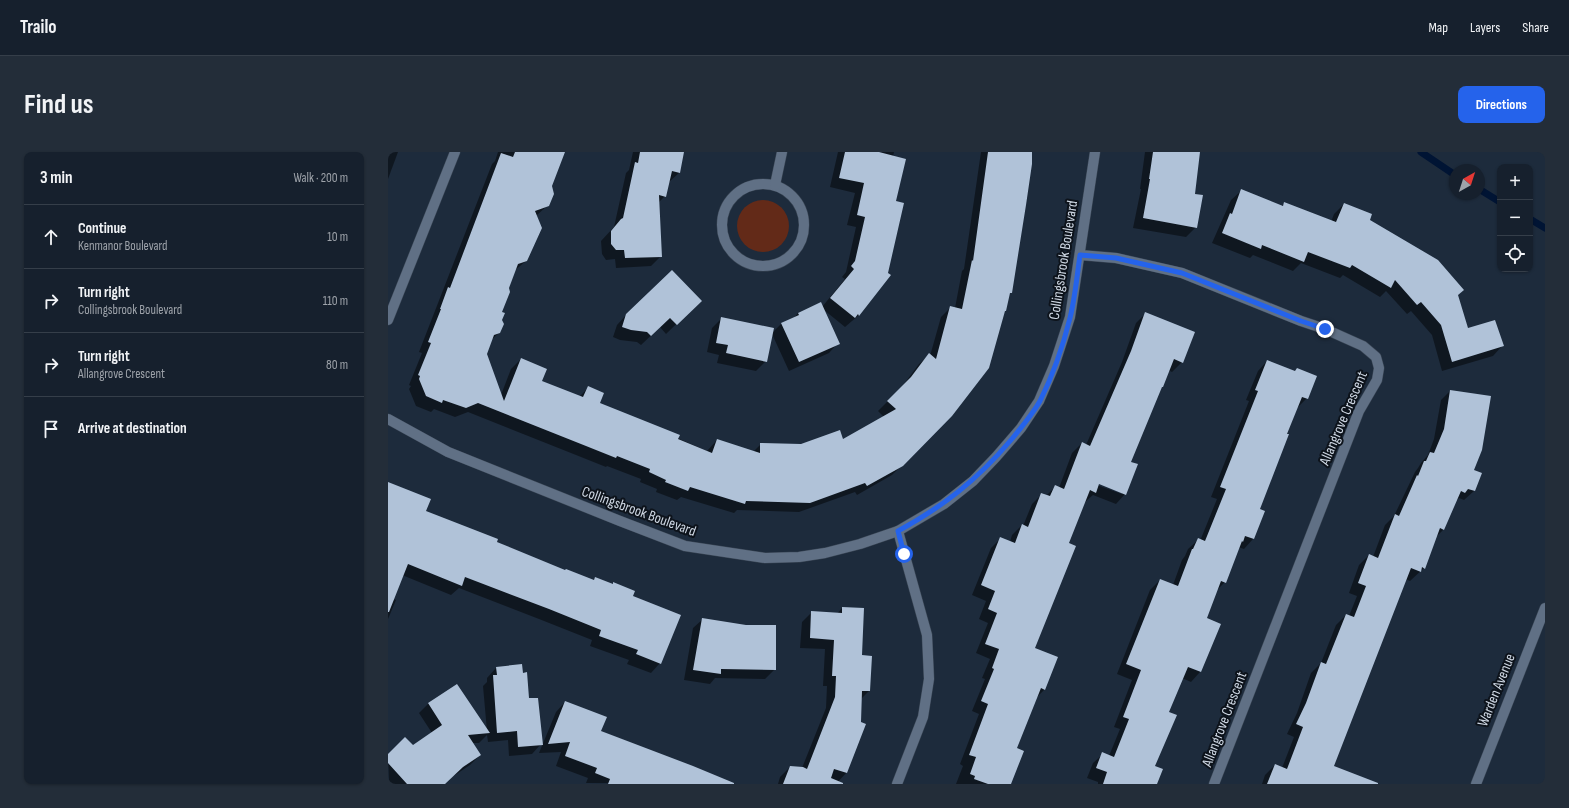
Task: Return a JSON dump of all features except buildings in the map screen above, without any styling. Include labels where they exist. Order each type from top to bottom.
[{"type":"street","points":[[388,320],[455,152]]},
{"type":"street","points":[[775,185],[782,152]]},
{"type":"street","name":"Collingsbrook Boulevard","points":[[388,419],[448,452],[685,546],[765,558],[799,557],[824,553],[860,544],[898,531],[944,504],[973,481],[1021,428],[1039,401],[1054,366],[1070,317],[1095,152]]},
{"type":"street","points":[[762,183],[775,185],[788,191],[797,201],[803,213],[804,226],[802,240],[795,251],[784,260],[772,265],[758,266],[745,262],[734,255],[725,244],[721,230],[722,216],[726,203],[736,192],[748,185],[762,183]]},
{"type":"street","name":"Allangrove Crescent","points":[[1080,255],[1116,258],[1182,273],[1301,321],[1325,329],[1363,346],[1376,357],[1379,368],[1378,380],[1359,411],[1214,784]]},
{"type":"street","points":[[897,784],[923,717],[929,679],[927,635],[898,531]]},
{"type":"street","name":"Warden Avenue","points":[[1476,784],[1545,608]]},
{"type":"shaded area","points":[[758,200],[768,200],[782,207],[789,221],[789,231],[782,245],[768,252],[758,252],[748,248],[741,241],[737,231],[737,221],[741,211],[748,204]]},
{"type":"waterway","points":[[1421,152],[1449,171]]},
{"type":"waterway","points":[[1485,193],[1497,200]]},
{"type":"waterway","points":[[1533,221],[1545,228]]},
{"type":"route","points":[[904,554],[898,531],[944,504],[973,481],[1021,428],[1039,401],[1054,366],[1070,317],[1080,255],[1116,258],[1182,273],[1301,321],[1325,329]]}]
